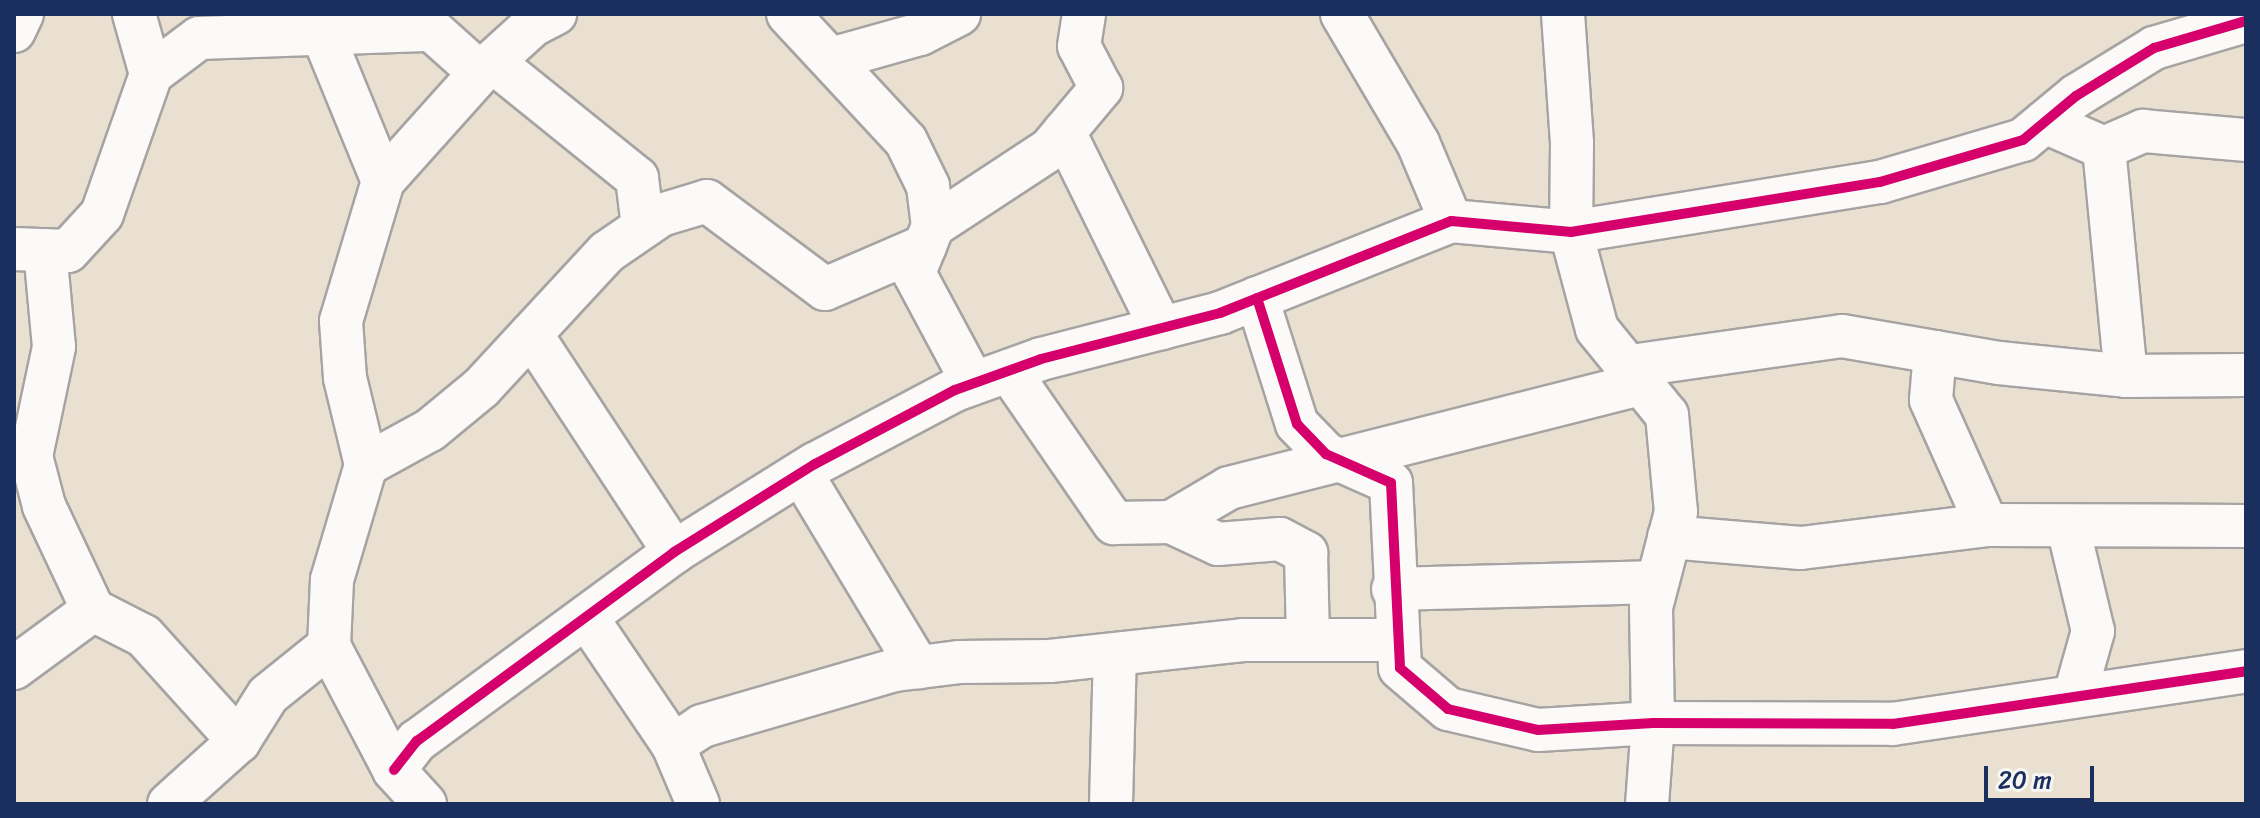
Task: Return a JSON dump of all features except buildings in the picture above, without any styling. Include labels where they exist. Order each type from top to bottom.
[{"type":"street","points":[[14,31],[22,14]]},
{"type":"street","points":[[134,14],[151,74]]},
{"type":"street","points":[[425,804],[394,770],[329,646],[332,580],[366,465],[345,378],[341,321],[383,181],[486,67],[555,14]]},
{"type":"street","points":[[788,14],[906,141],[928,186],[929,236],[914,273],[991,377],[1114,523],[1171,522],[1218,544],[1280,539],[1306,553],[1308,640]]},
{"type":"street","points":[[831,59],[920,34],[959,14]]},
{"type":"street","points":[[366,465],[430,430],[481,388],[607,252],[661,215],[707,201],[825,289],[929,236],[1050,149],[1101,88],[1079,46],[1084,14]]},
{"type":"street","points":[[1342,14],[1418,143],[1451,221]]},
{"type":"street","points":[[1563,14],[1572,143],[1571,232],[1597,329],[1638,374],[1667,415],[1676,512],[1651,607],[1653,723],[1647,804]]},
{"type":"street","points":[[394,770],[417,741],[674,552],[801,473],[991,377],[1257,298],[1451,221],[1571,232],[1880,182],[2023,140],[2076,96],[2154,48],[2246,21]]},
{"type":"street","points":[[239,741],[144,636],[93,610],[44,506],[31,456],[54,347],[29,250],[68,251],[102,214],[151,74],[199,38],[323,35],[434,22],[486,67],[637,178],[643,227]]},
{"type":"street","points":[[323,35],[383,181]]},
{"type":"street","points":[[2045,122],[2104,148],[2143,131],[2246,140]]},
{"type":"street","points":[[1064,132],[1161,328]]},
{"type":"street","points":[[2104,148],[2126,376]]},
{"type":"street","points":[[1257,298],[1297,424],[1326,454],[1391,483],[1393,589],[1400,668],[1448,709],[1538,730],[1653,723],[1893,724],[2246,671]]},
{"type":"street","points":[[531,334],[674,552]]},
{"type":"street","points":[[1171,522],[1229,488],[1638,374],[1842,336],[1935,352],[2126,376],[2246,375]]},
{"type":"street","points":[[1935,352],[1931,400],[1987,525]]},
{"type":"street","points":[[801,473],[918,667]]},
{"type":"street","points":[[1669,537],[1801,548],[1987,525],[2246,526]]},
{"type":"street","points":[[2068,527],[2093,631],[2075,695]]},
{"type":"street","points":[[1393,589],[1657,582]]},
{"type":"street","points":[[14,668],[93,610]]},
{"type":"street","points":[[587,618],[673,745],[698,804]]},
{"type":"street","points":[[673,745],[702,726],[918,667],[1115,655],[1243,640],[1396,640]]},
{"type":"street","points":[[169,804],[239,741],[268,695],[329,646]]},
{"type":"street","points":[[1111,804],[1115,655]]},
{"type":"cycle path","points":[[394,770],[417,741],[674,552],[815,464],[955,390],[1041,359],[1220,313],[1451,221],[1571,232],[1880,182],[2023,140],[2076,96],[2154,48],[2246,21]]},
{"type":"cycle path","points":[[1257,298],[1297,424],[1326,454],[1391,483],[1400,668],[1448,709],[1538,730],[1653,723],[1893,724],[2246,671]]}]
